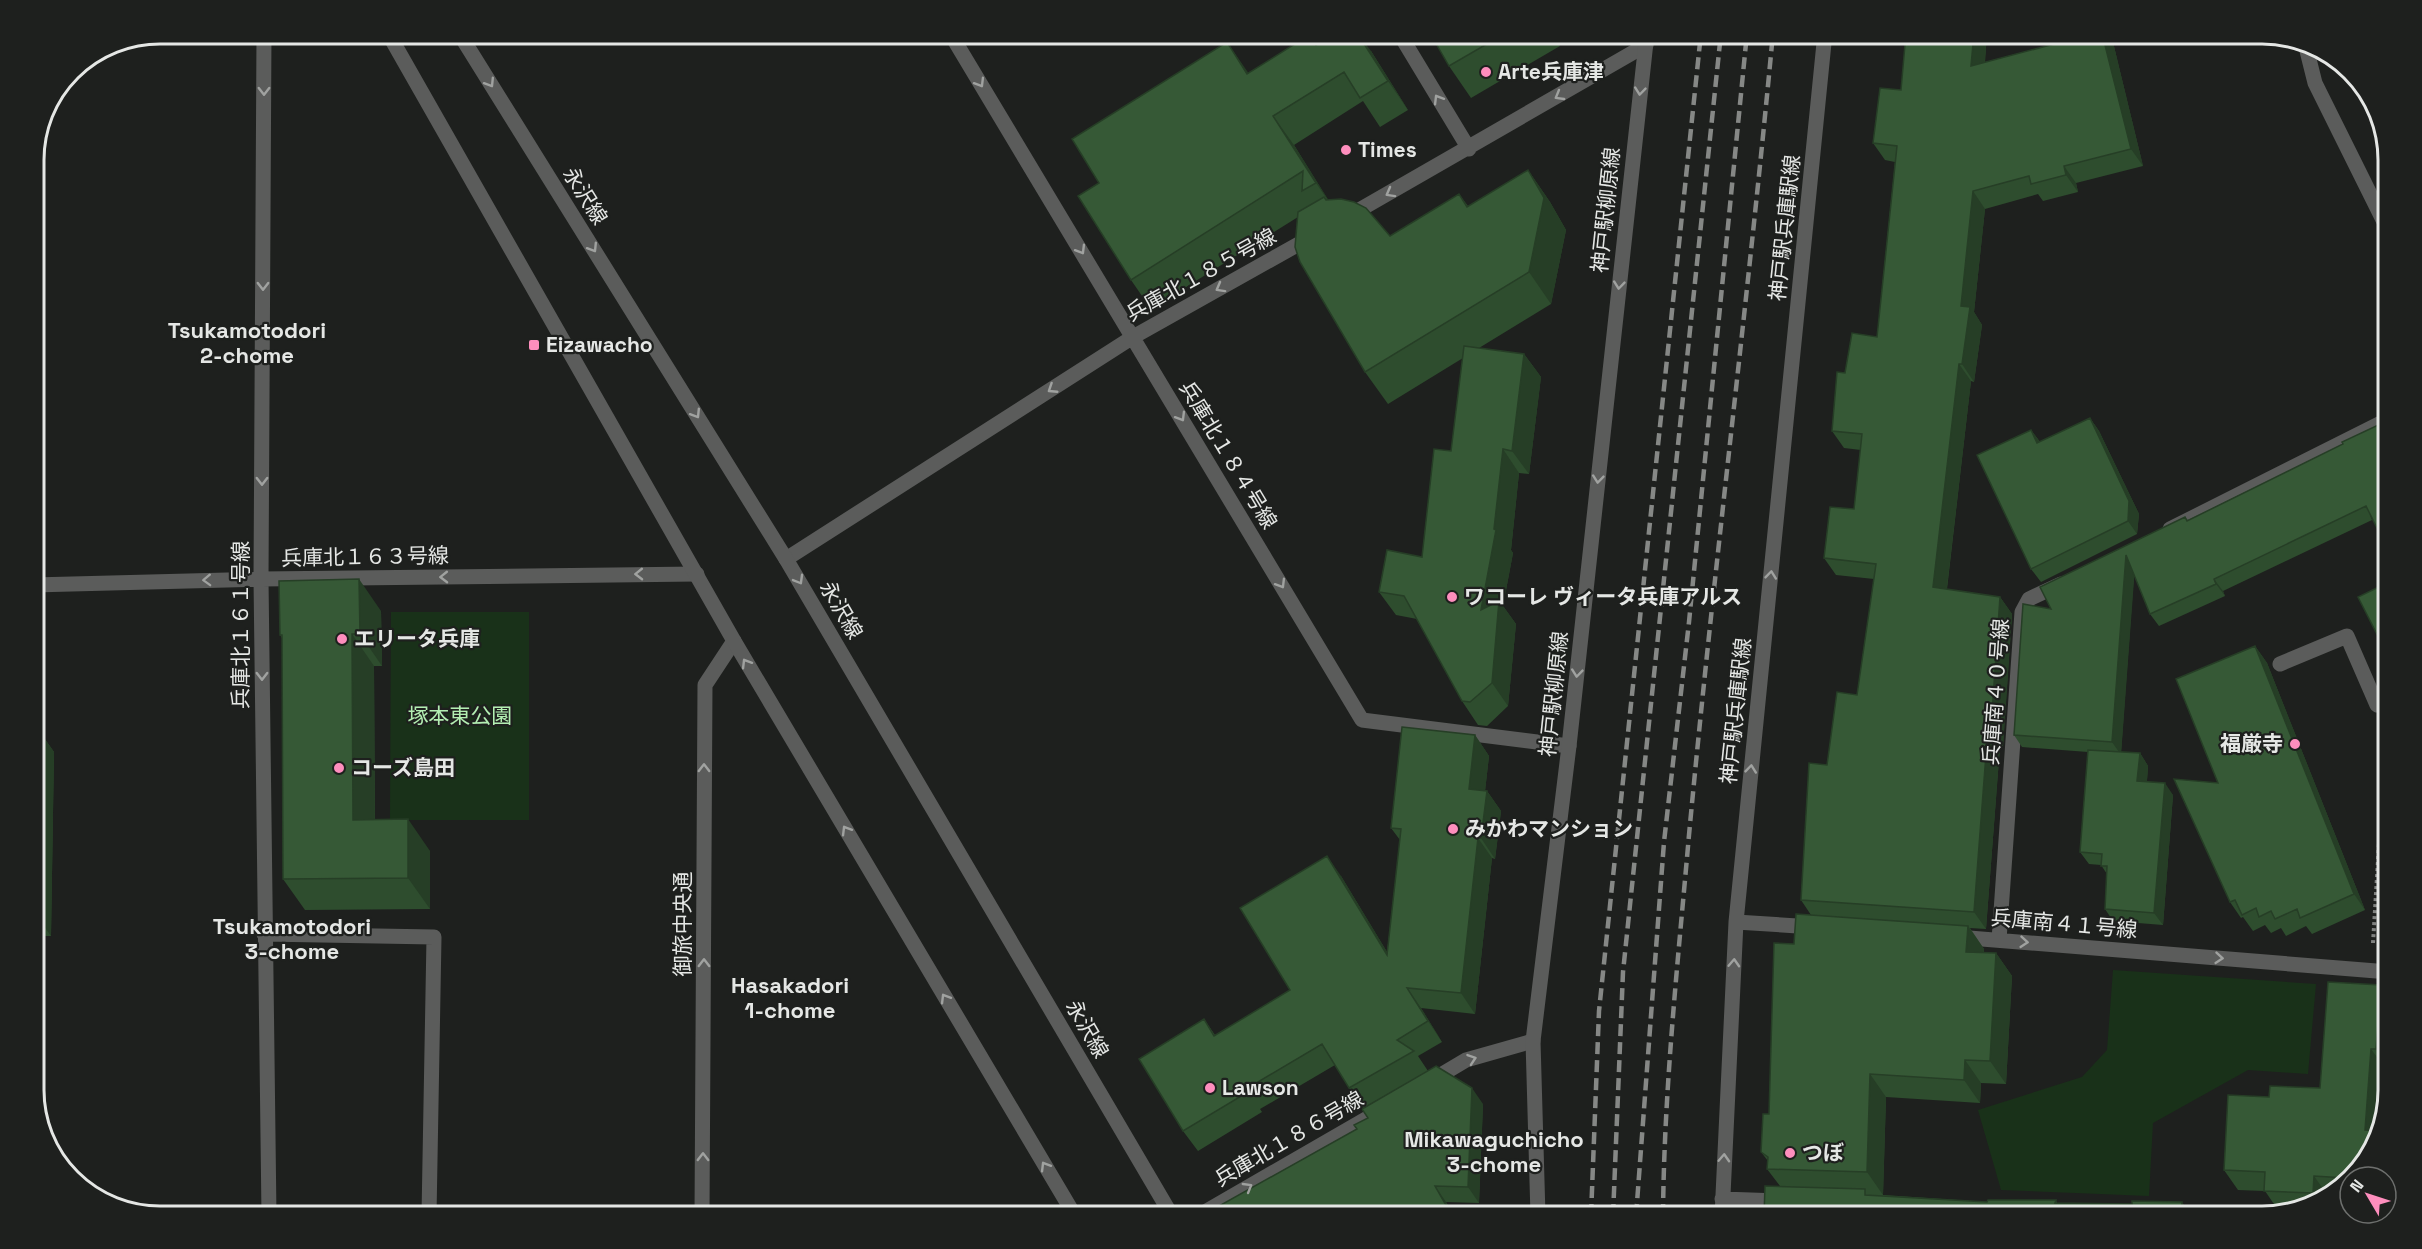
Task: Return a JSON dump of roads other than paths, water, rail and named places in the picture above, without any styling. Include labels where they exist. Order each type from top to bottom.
[{"type":"street","name":"兵庫北１６１号線","points":[[264,44],[261,579],[269,1206]]},
{"type":"street","points":[[394,44],[734,641],[1069,1206]]},
{"type":"street","name":"永沢線","points":[[466,44],[786,558],[1166,1206]]},
{"type":"street","name":"兵庫北１８４号線","points":[[957,44],[1362,720],[1569,746]]},
{"type":"street","points":[[1406,44],[1468,149]]},
{"type":"street","name":"兵庫北１８５号線","points":[[786,558],[1133,337],[1468,149],[1638,44]]},
{"type":"street","name":"神戸駅柳原線","points":[[1538,1206],[1533,1041],[1569,746],[1645,44]]},
{"type":"street","name":"神戸駅兵庫駅線","points":[[1722,1206],[1736,922],[1824,44]]},
{"type":"street","points":[[2307,53],[2315,83],[2378,210]]},
{"type":"street","points":[[2156,536],[2378,425]]},
{"type":"street","name":"兵庫北１６３号線","points":[[44,585],[261,579],[697,574]]},
{"type":"street","name":"兵庫南４０号線","points":[[1999,940],[2022,612],[2030,599],[2072,578]]},
{"type":"street","points":[[2280,664],[2347,636],[2378,693]]},
{"type":"street","name":"御旅中央通","points":[[702,1206],[705,685],[734,641]]},
{"type":"street","points":[[1736,922],[1827,928]]},
{"type":"street","points":[[264,933],[434,937],[429,1206]]},
{"type":"street","name":"兵庫南４１号線","points":[[1942,936],[2378,971]]},
{"type":"street","points":[[1414,1090],[1466,1060],[1533,1041]]},
{"type":"street","name":"兵庫北１８６号線","points":[[1215,1206],[1394,1102]]},
{"type":"street","points":[[1722,1199],[1793,1202]]},
{"type":"railway","points":[[1591,1206],[1599,1011],[1700,44]]},
{"type":"railway","points":[[1613,1206],[1623,972],[1720,44]]},
{"type":"railway","points":[[1637,1206],[1664,842],[1689,622],[1746,44]]},
{"type":"railway","points":[[1663,1206],[1669,1073],[1689,835],[1772,44]]},
{"type":"place","name":"Arte兵庫津","points":[[1486,72]]},
{"type":"place","name":"Times","points":[[1346,150]]},
{"type":"place","name":"Eizawacho","points":[[534,345]]},
{"type":"place","name":"ワコーレ ヴィータ兵庫アルス","points":[[1452,597]]},
{"type":"place","name":"エリータ兵庫","points":[[342,639]]},
{"type":"place","name":"福厳寺","points":[[2295,744]]},
{"type":"place","name":"コーズ島田","points":[[339,768]]},
{"type":"place","name":"みかわマンション","points":[[1453,829]]},
{"type":"place","name":"Lawson","points":[[1210,1088]]},
{"type":"place","name":"つぼ","points":[[1790,1153]]},
{"type":"district","name":"Tsukamotodori 2-chome","points":[[247,342]]},
{"type":"district","name":"Tsukamotodori 3-chome","points":[[292,938]]},
{"type":"district","name":"Hasakadori 1-chome","points":[[790,998]]},
{"type":"district","name":"Mikawaguchicho 3-chome","points":[[1494,1152]]},
{"type":"park label","name":"塚本東公園","points":[[460,716]]}]
